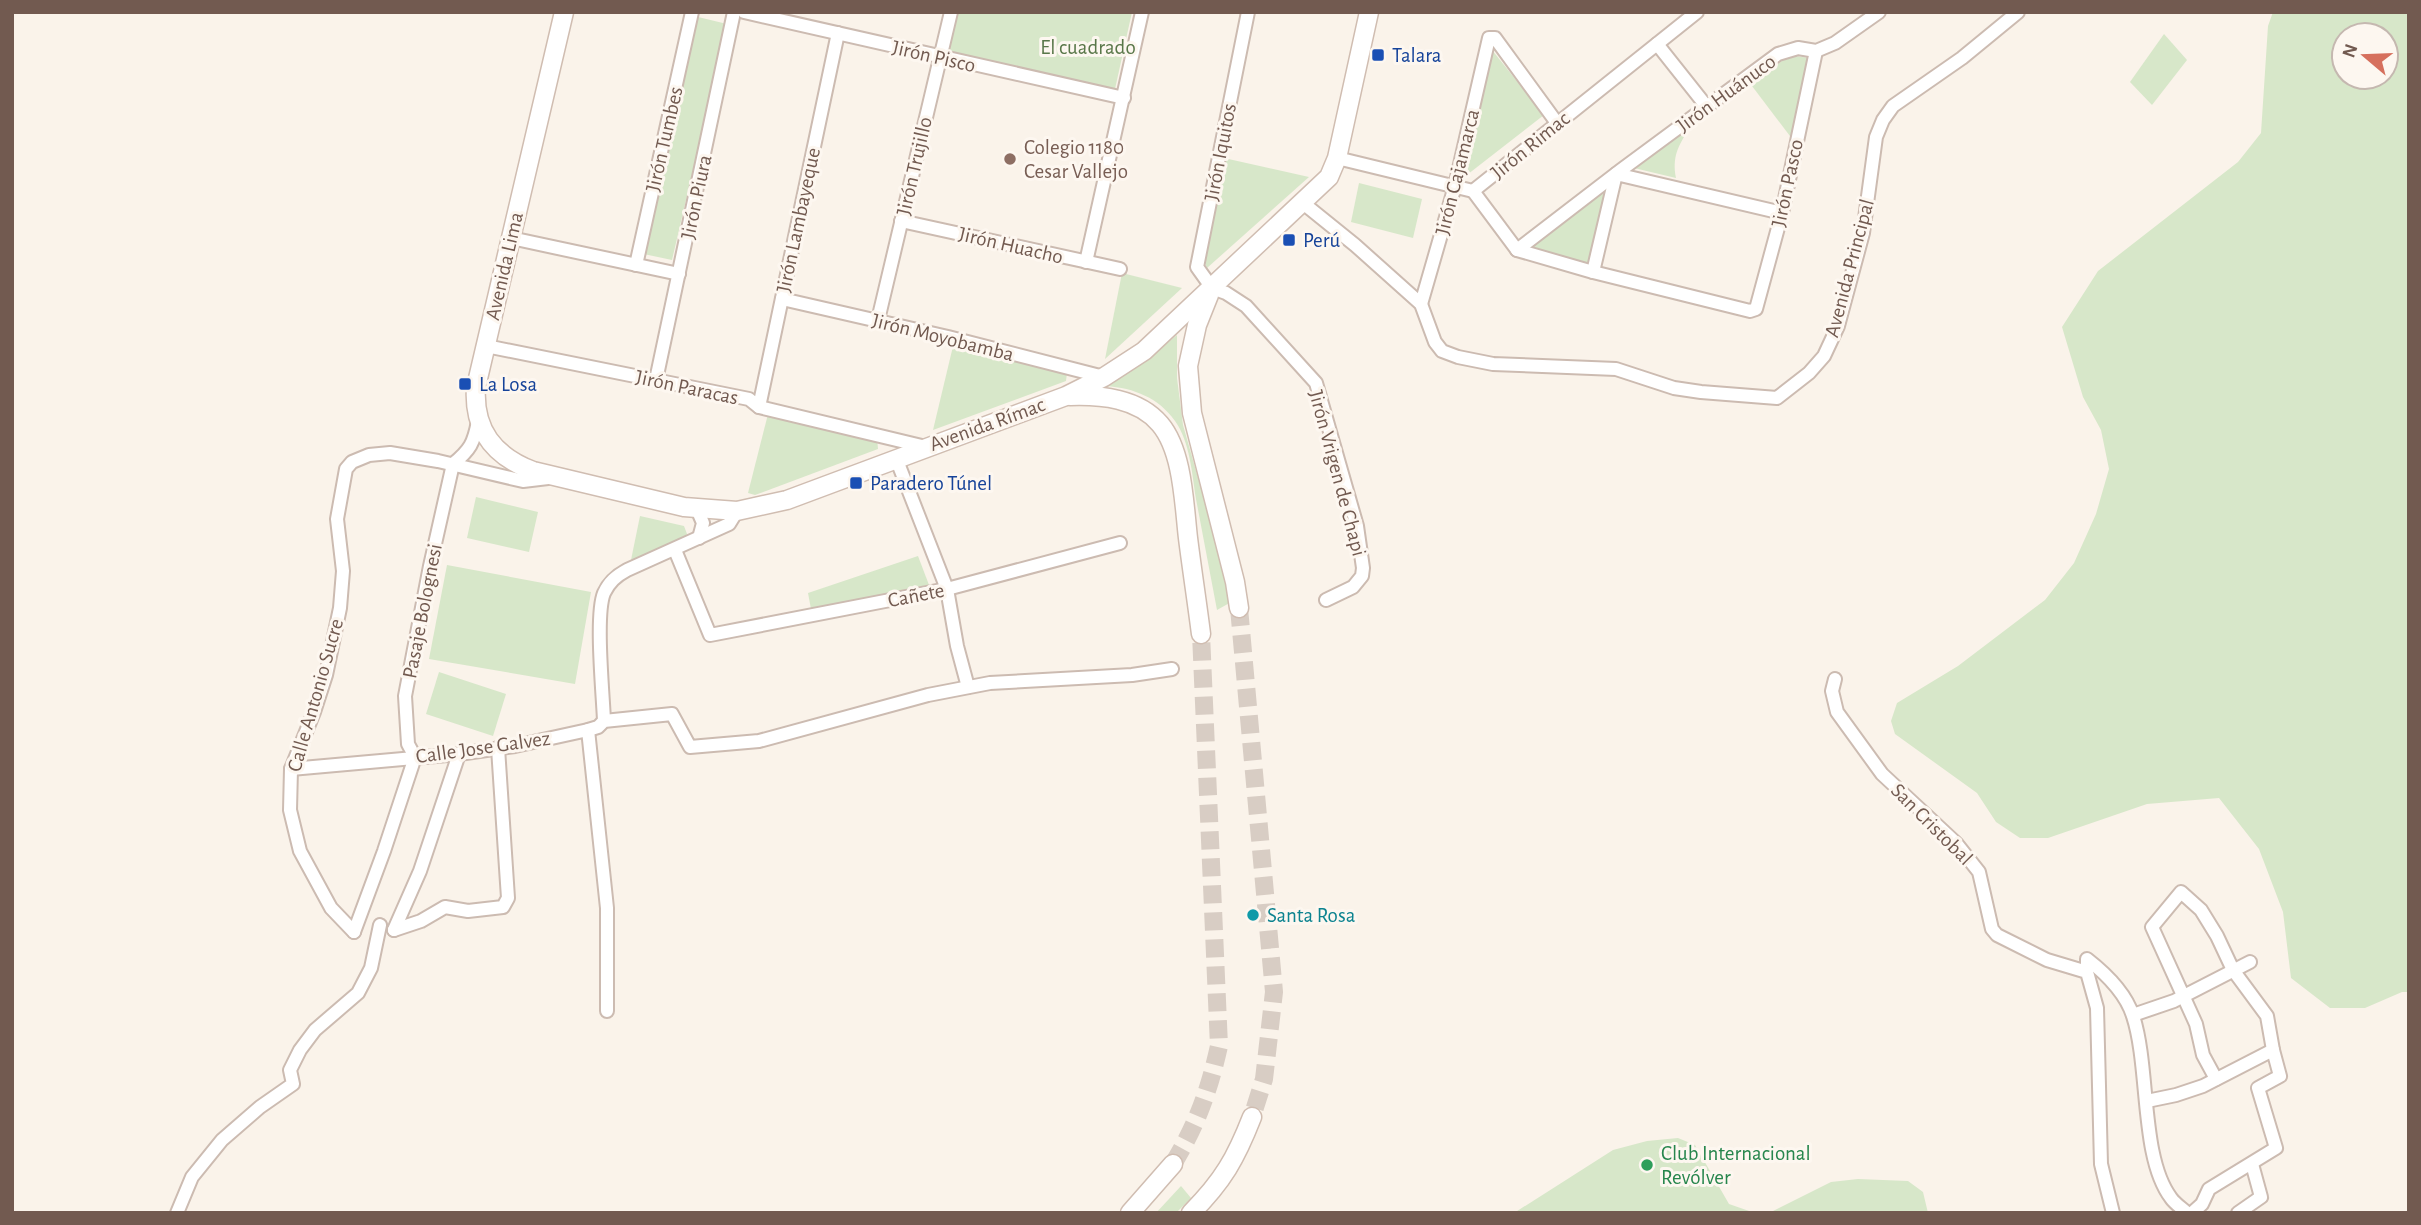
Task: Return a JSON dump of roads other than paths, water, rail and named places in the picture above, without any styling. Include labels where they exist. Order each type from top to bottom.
[{"type":"main road","name":"Avenida Lima","points":[[478,420],[476,387],[564,12]]},
{"type":"main road","name":"Avenida Rímac","points":[[557,477],[697,509],[737,511],[787,500],[1066,396],[1104,377],[1144,351],[1329,177],[1337,158],[1369,12]]},
{"type":"main road","points":[[1212,288],[1197,325],[1192,346],[1188,366],[1190,392],[1195,428],[1235,582],[1239,608]]},
{"type":"main road","points":[[1066,396],[1113,398],[1144,410],[1161,425],[1170,441],[1180,474],[1200,634]]},
{"type":"main road","points":[[478,420],[494,447],[515,464],[557,477]]},
{"type":"main road","points":[[1191,1213],[1232,1163],[1252,1117]]},
{"type":"main road","points":[[1130,1213],[1173,1164]]},
{"type":"street","name":"Jirón Tumbes","points":[[636,265],[692,12]]},
{"type":"street","name":"Jirón Piura","points":[[656,380],[734,12]]},
{"type":"street","name":"Jirón Pisco","points":[[744,12],[1124,98]]},
{"type":"street","name":"Jirón Trujillo","points":[[878,320],[951,12]]},
{"type":"street","points":[[1086,262],[1142,12]]},
{"type":"street","name":"Jirón Rimac","points":[[1337,158],[1473,191],[1697,12]]},
{"type":"street","name":"Jirón Huánuco","points":[[1517,250],[1778,54],[1798,48],[1816,51],[1835,43],[1880,12]]},
{"type":"street","name":"Avenida Principal","points":[[1303,203],[1421,304],[1442,351],[1493,364],[1616,369],[1655,383],[1688,390],[1781,397],[1824,356],[1838,326],[1863,233],[1876,137],[1883,120],[1893,106],[1962,58],[2018,12]]},
{"type":"street","name":"Jirón Iquitos","points":[[1212,288],[1197,267],[1245,13]]},
{"type":"street","name":"Jirón Lambayeque","points":[[758,407],[838,33]]},
{"type":"street","name":"Jirón Cajamarca","points":[[1421,304],[1455,186],[1489,38],[1495,38],[1557,124]]},
{"type":"street","points":[[1657,44],[1707,107]]},
{"type":"street","name":"Jirón Pasco","points":[[1593,272],[1750,311],[1756,309],[1782,213],[1816,51]]},
{"type":"street","points":[[1473,191],[1517,250],[1593,272],[1616,174],[1782,213]]},
{"type":"street","name":"Jirón Huacho","points":[[901,221],[1120,270]]},
{"type":"street","points":[[510,238],[680,274]]},
{"type":"street","name":"Jirón Vrigen de Chapi","points":[[1212,288],[1226,293],[1246,306],[1316,383],[1357,526],[1363,568],[1362,576],[1353,587],[1326,600]]},
{"type":"street","name":"Jirón Moyobamba","points":[[782,299],[878,320],[1104,377]]},
{"type":"street","name":"Jirón Paracas","points":[[486,346],[749,399],[758,407],[926,447]]},
{"type":"street","points":[[453,464],[468,452],[475,438],[478,420]]},
{"type":"street","name":"Calle Antonio Sucre","points":[[354,932],[331,908],[300,851],[290,810],[291,769],[326,675],[340,608],[343,570],[337,519],[343,482],[346,469],[369,455],[390,453],[453,464]]},
{"type":"street","points":[[896,458],[947,589],[957,646],[968,687],[990,683],[1132,675],[1172,669]]},
{"type":"street","points":[[453,464],[523,481],[557,477]]},
{"type":"street","name":"Pasaje Bolognesi","points":[[415,757],[408,744],[405,696],[453,464]]},
{"type":"street","points":[[697,509],[703,523],[699,538]]},
{"type":"street","points":[[604,721],[601,618],[604,594],[616,576],[729,524],[737,511]]},
{"type":"street","name":"Cañete","points":[[675,550],[710,635],[947,589],[1120,543]]},
{"type":"street","name":"San Cristobal","points":[[1835,679],[1832,691],[1837,712],[1882,774],[1956,843],[1979,872],[1992,929],[1997,935],[2047,960],[2087,972]]},
{"type":"street","name":"Calle Jose Galvez","points":[[291,769],[459,754],[588,730],[598,727],[604,721],[672,714],[690,747],[759,741],[928,695],[968,687]]},
{"type":"street","points":[[588,730],[607,908],[607,1011]]},
{"type":"street","points":[[354,932],[380,925],[394,930],[421,921],[445,906],[468,911],[503,907],[507,904],[498,748]]},
{"type":"street","points":[[394,930],[420,871],[459,754]]},
{"type":"street","points":[[354,932],[415,757]]},
{"type":"street","points":[[2113,1213],[2101,1164],[2097,1007],[2087,972],[2087,959],[2124,998],[2133,1015],[2142,1058],[2154,1160],[2171,1198],[2190,1213],[2202,1204],[2210,1189],[2276,1148],[2258,1088],[2280,1076],[2267,1016],[2233,970],[2201,910],[2181,892],[2152,927],[2196,1024],[2203,1055],[2216,1079]]},
{"type":"street","points":[[177,1213],[192,1177],[222,1140],[260,1107],[293,1084],[290,1070],[300,1050],[315,1030],[358,993],[371,968],[380,925]]},
{"type":"street","points":[[2133,1015],[2183,996],[2250,962]]},
{"type":"street","points":[[2147,1101],[2176,1096],[2273,1050]]},
{"type":"street","points":[[2238,1213],[2261,1197],[2252,1164]]},
{"type":"tunnel","points":[[1239,608],[1274,992],[1264,1079],[1252,1117]]},
{"type":"tunnel","points":[[1173,1164],[1201,1107],[1219,1046],[1201,634]]},
{"type":"place","name":"Talara","points":[[1378,55]]},
{"type":"place","name":"Colegio 1180 Cesar Vallejo","points":[[1010,159]]},
{"type":"place","name":"Perú","points":[[1289,240]]},
{"type":"place","name":"La Losa","points":[[465,384]]},
{"type":"place","name":"Paradero Túnel","points":[[856,483]]},
{"type":"place","name":"Santa Rosa","points":[[1253,915]]},
{"type":"place","name":"Club Internacional Revólver","points":[[1647,1165]]},
{"type":"park label","name":"El cuadrado","points":[[1088,47]]}]
